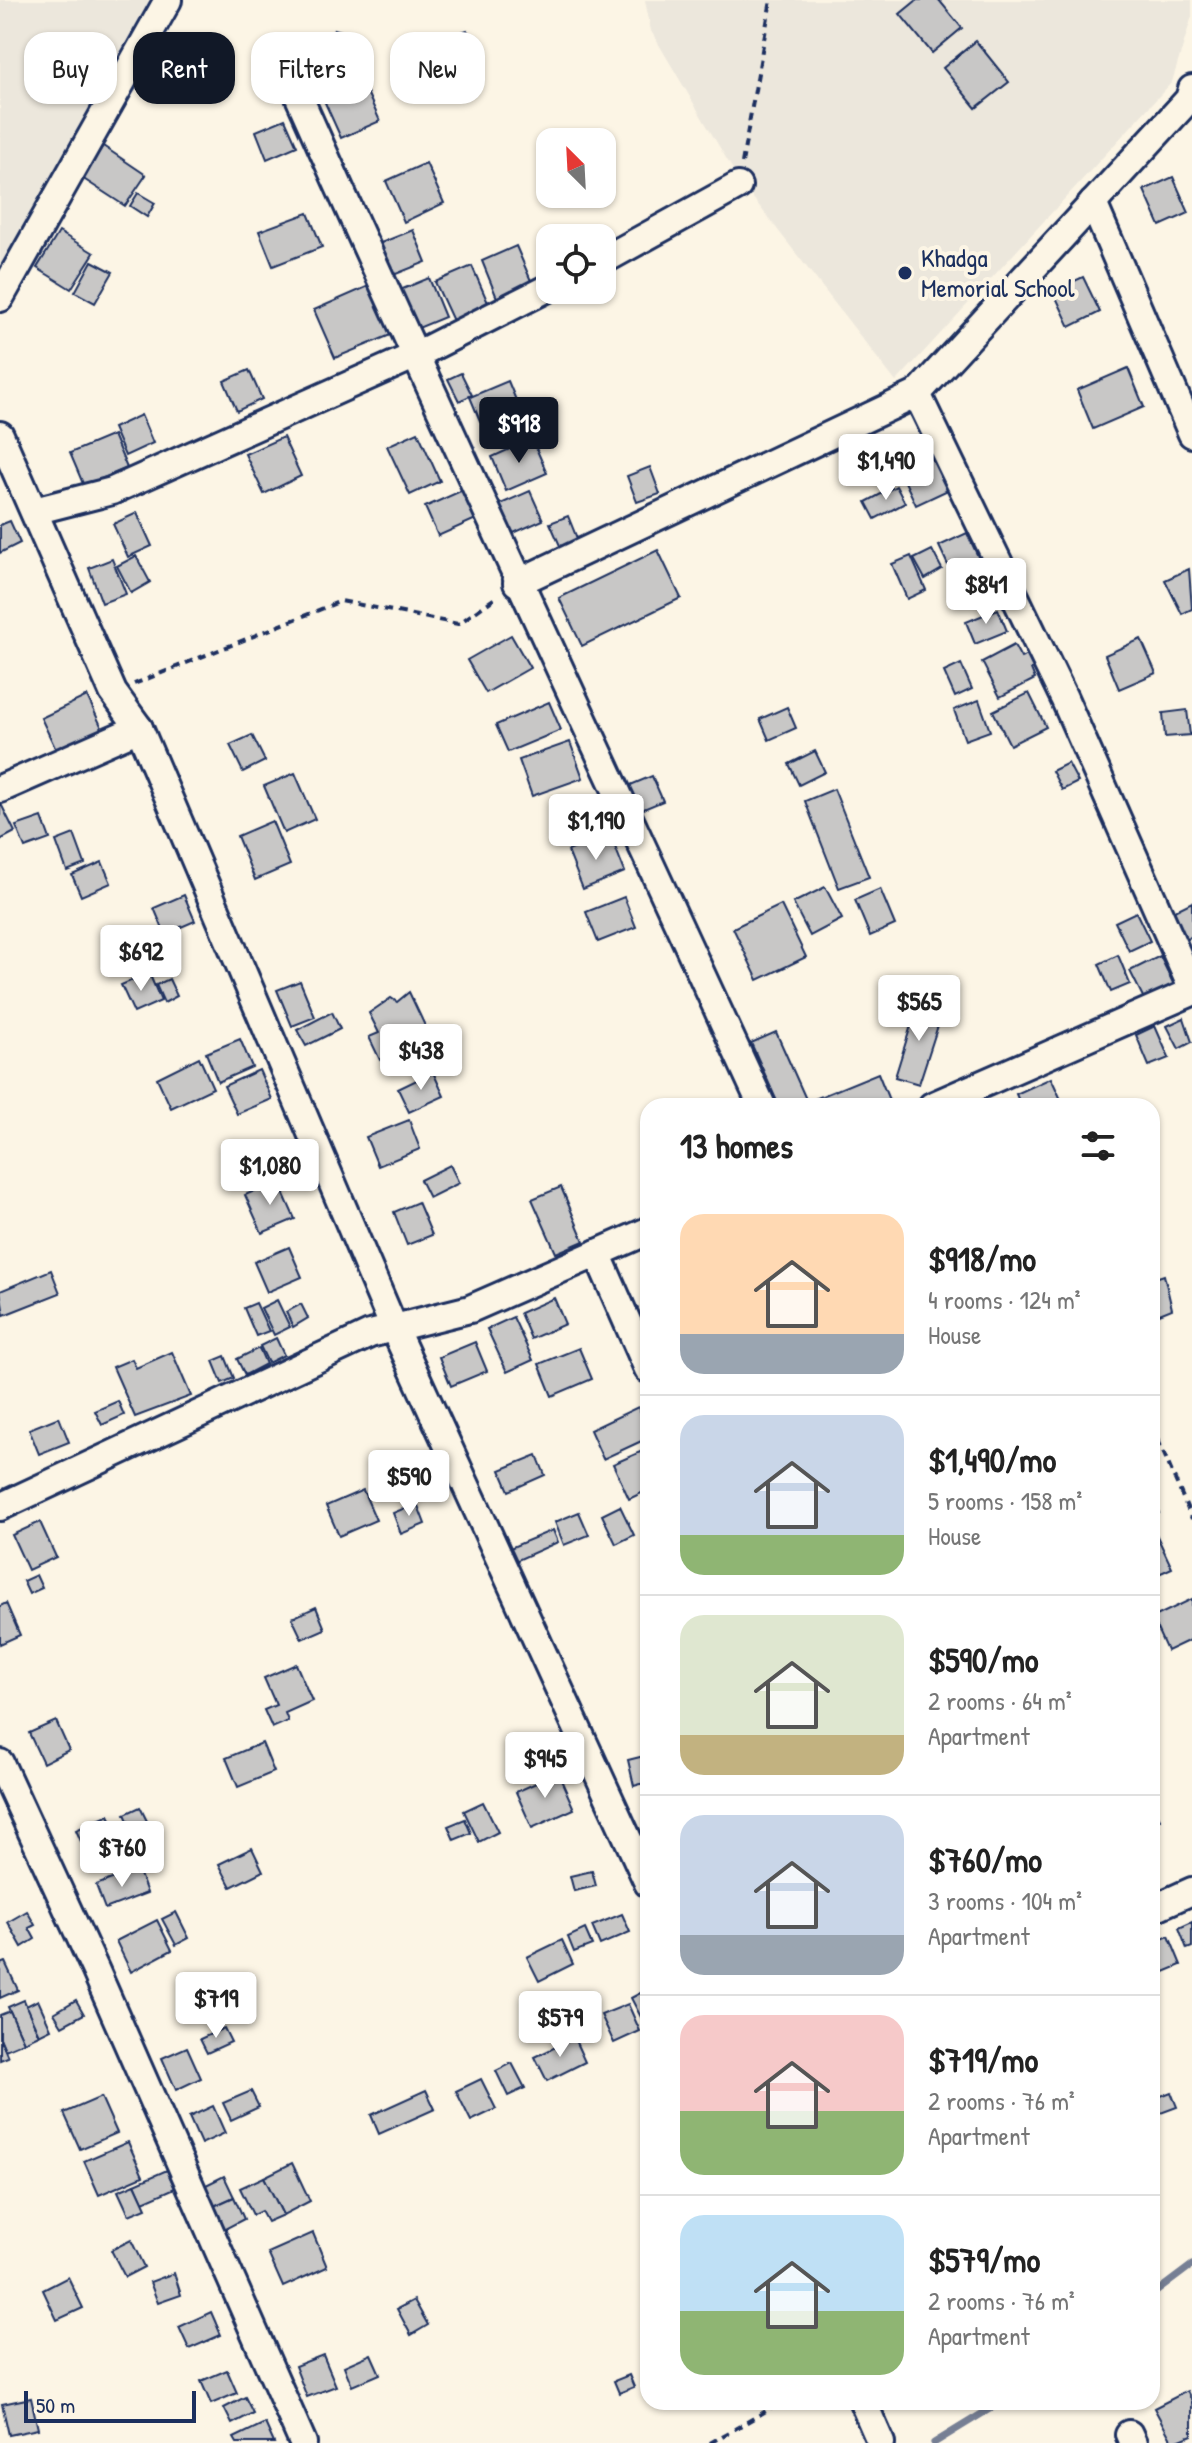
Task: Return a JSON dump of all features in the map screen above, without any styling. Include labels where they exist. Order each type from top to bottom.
[{"type":"street","points":[[0,298],[168,0]]},
{"type":"street","points":[[517,583],[917,394],[1189,99],[1192,89]]},
{"type":"street","points":[[302,104],[517,583],[578,706],[758,1098]]},
{"type":"street","points":[[616,253],[738,186]]},
{"type":"street","points":[[1093,203],[1192,434]]},
{"type":"street","points":[[34,511],[112,491],[414,356],[536,294]]},
{"type":"street","points":[[917,394],[1064,698],[1192,990],[950,1098]]},
{"type":"street","points":[[0,435],[113,692],[139,728],[394,1328],[640,1866]]},
{"type":"street","points":[[0,789],[139,728]]},
{"type":"street","points":[[0,1507],[370,1334],[470,1309],[640,1234]]},
{"type":"street","points":[[597,1253],[640,1351]]},
{"type":"street","points":[[0,1763],[95,1969],[303,2443]]},
{"type":"street","points":[[1160,1905],[1192,1891]]},
{"type":"street","points":[[867,2410],[881,2443]]},
{"type":"path","points":[[738,186],[771,0]]},
{"type":"path","points":[[113,692],[341,601],[458,624],[517,583]]},
{"type":"path","points":[[1160,1445],[1192,1519]]},
{"type":"path","points":[[710,2443],[768,2410]]},
{"type":"shaded area","points":[[0,0],[161,0],[143,32],[133,32],[133,49],[117,77],[117,32],[24,32],[24,104],[102,104],[0,282]]},
{"type":"shaded area","name":"Khadga Memorial School","points":[[645,0],[1192,0],[1192,16],[1172,82],[896,382],[739,180],[651,31]]},
{"type":"building","points":[[917,0],[939,0],[962,28],[932,53],[900,14]]},
{"type":"building","points":[[976,41],[1009,82],[976,108],[943,68]]},
{"type":"building","points":[[326,104],[372,104],[380,121],[341,138]]},
{"type":"building","points":[[285,119],[297,146],[267,159],[256,131]]},
{"type":"building","points":[[103,146],[146,175],[125,206],[82,178]]},
{"type":"building","points":[[426,163],[444,203],[404,222],[386,181]]},
{"type":"building","points":[[1173,177],[1189,213],[1160,226],[1144,190]]},
{"type":"building","points":[[138,193],[155,203],[147,217],[130,206]]},
{"type":"building","points":[[308,213],[322,247],[273,266],[259,231]]},
{"type":"building","points":[[413,230],[426,262],[391,276],[378,244]]},
{"type":"building","points":[[59,232],[94,253],[71,289],[37,268]]},
{"type":"building","points":[[516,246],[532,283],[497,298],[482,261]]},
{"type":"building","points":[[92,261],[113,272],[95,303],[75,292]]},
{"type":"building","points":[[472,266],[489,305],[453,321],[435,282]]},
{"type":"building","points":[[1083,277],[1100,312],[1070,327],[1053,291]]},
{"type":"building","points":[[429,278],[445,317],[416,329],[400,290]]},
{"type":"building","points":[[371,285],[393,334],[335,358],[314,310]]},
{"type":"building","points":[[1128,368],[1144,407],[1093,429],[1077,390]]},
{"type":"building","points":[[249,370],[262,399],[237,411],[224,381]]},
{"type":"building","points":[[461,373],[472,395],[459,401],[448,379]]},
{"type":"building","points":[[508,381],[518,405],[480,421],[470,397]]},
{"type":"building","points":[[141,415],[153,443],[125,456],[113,428]]},
{"type":"building","points":[[418,432],[440,481],[410,495],[387,446]]},
{"type":"building","points":[[113,435],[127,468],[84,486],[70,453]]},
{"type":"building","points":[[283,437],[301,476],[264,494],[245,454]]},
{"type":"building","points":[[532,439],[547,473],[506,491],[492,457]]},
{"type":"building","points":[[866,448],[877,475],[850,485],[840,458]]},
{"type":"building","points":[[933,453],[950,489],[916,505],[899,469]]},
{"type":"building","points":[[650,467],[660,494],[637,502],[627,476]]},
{"type":"building","points":[[896,486],[905,503],[875,519],[866,502]]},
{"type":"building","points":[[463,490],[476,519],[438,536],[425,507]]},
{"type":"building","points":[[530,491],[543,520],[507,536],[494,507]]},
{"type":"building","points":[[137,513],[152,546],[128,557],[113,524]]},
{"type":"building","points":[[568,516],[578,541],[561,548],[550,523]]},
{"type":"building","points":[[10,521],[20,543],[0,553],[0,525]]},
{"type":"building","points":[[967,533],[981,563],[953,576],[939,546]]},
{"type":"building","points":[[658,550],[681,598],[582,646],[559,598]]},
{"type":"building","points":[[932,550],[942,569],[925,579],[914,559]]},
{"type":"building","points":[[136,556],[150,582],[131,593],[117,566]]},
{"type":"building","points":[[911,556],[926,590],[907,599],[892,564]]},
{"type":"building","points":[[112,559],[126,594],[102,603],[89,568]]},
{"type":"building","points":[[1189,569],[1192,609],[1182,614],[1165,580]]},
{"type":"building","points":[[998,609],[1007,631],[975,644],[966,622]]},
{"type":"building","points":[[511,635],[530,668],[486,693],[467,660]]},
{"type":"building","points":[[1141,639],[1156,673],[1119,689],[1105,655]]},
{"type":"building","points":[[1014,645],[1021,658],[1029,654],[1036,667],[1031,669],[1035,679],[1000,697],[982,662]]},
{"type":"building","points":[[961,664],[972,689],[955,697],[944,672]]},
{"type":"building","points":[[1029,693],[1046,727],[1010,745],[993,711]]},
{"type":"building","points":[[87,696],[104,732],[58,754],[41,718]]},
{"type":"building","points":[[979,700],[990,731],[965,740],[954,710]]},
{"type":"building","points":[[549,702],[561,730],[508,752],[496,725]]},
{"type":"building","points":[[787,707],[796,728],[769,740],[760,719]]},
{"type":"building","points":[[1187,710],[1190,735],[1165,737],[1163,713]]},
{"type":"building","points":[[252,735],[265,761],[243,772],[230,745]]},
{"type":"building","points":[[570,742],[583,778],[532,796],[519,760]]},
{"type":"building","points":[[815,751],[825,772],[799,785],[789,764]]},
{"type":"building","points":[[1068,763],[1078,782],[1062,790],[1052,771]]},
{"type":"building","points":[[295,773],[315,819],[284,833],[264,786]]},
{"type":"building","points":[[652,776],[663,801],[639,811],[628,786]]},
{"type":"building","points":[[834,789],[869,877],[839,888],[805,801]]},
{"type":"building","points":[[0,802],[15,832],[0,840]]},
{"type":"building","points":[[42,817],[50,839],[25,848],[16,826]]},
{"type":"building","points":[[272,821],[290,865],[255,880],[237,836]]},
{"type":"building","points":[[74,834],[85,864],[67,871],[56,841]]},
{"type":"building","points":[[610,834],[625,872],[583,889],[568,851]]},
{"type":"building","points":[[102,862],[111,883],[81,896],[72,875]]},
{"type":"building","points":[[825,887],[842,919],[810,936],[793,903]]},
{"type":"building","points":[[880,889],[895,925],[870,936],[855,900]]},
{"type":"building","points":[[184,895],[195,921],[165,934],[154,908]]},
{"type":"building","points":[[624,897],[636,927],[598,942],[586,912]]},
{"type":"building","points":[[1192,902],[1192,936],[1185,940],[1174,911]]},
{"type":"building","points":[[781,905],[806,957],[758,980],[733,928]]},
{"type":"building","points":[[1136,912],[1150,941],[1129,951],[1115,922]]},
{"type":"building","points":[[1118,955],[1130,984],[1111,992],[1099,964]]},
{"type":"building","points":[[1160,956],[1174,985],[1144,999],[1130,971]]},
{"type":"building","points":[[149,973],[161,1001],[134,1013],[121,985]]},
{"type":"building","points":[[169,979],[177,996],[164,1003],[156,985]]},
{"type":"building","points":[[300,981],[315,1017],[292,1026],[277,990]]},
{"type":"building","points":[[409,992],[427,1030],[423,1037],[427,1045],[406,1055],[403,1049],[380,1060],[369,1037],[379,1033],[369,1013],[391,998],[397,1002]]},
{"type":"building","points":[[918,1003],[943,1010],[919,1084],[895,1077]]},
{"type":"building","points":[[332,1012],[340,1029],[306,1046],[297,1030]]},
{"type":"building","points":[[1184,1018],[1192,1042],[1179,1049],[1167,1026]]},
{"type":"building","points":[[1155,1026],[1169,1058],[1149,1066],[1136,1035]]},
{"type":"building","points":[[776,1032],[805,1098],[775,1098],[751,1043]]},
{"type":"building","points":[[240,1039],[252,1067],[218,1082],[206,1053]]},
{"type":"building","points":[[199,1057],[213,1088],[171,1108],[157,1078]]},
{"type":"building","points":[[259,1070],[272,1099],[237,1114],[224,1086]]},
{"type":"building","points":[[433,1072],[444,1096],[409,1112],[398,1089]]},
{"type":"building","points":[[878,1073],[888,1098],[817,1098]]},
{"type":"building","points":[[1051,1078],[1060,1098],[1018,1098],[1016,1094]]},
{"type":"building","points":[[409,1120],[420,1149],[378,1166],[366,1137]]},
{"type":"building","points":[[450,1165],[459,1183],[429,1198],[420,1180]]},
{"type":"building","points":[[278,1181],[295,1219],[262,1233],[245,1195]]},
{"type":"building","points":[[561,1187],[584,1241],[556,1253],[532,1199]]},
{"type":"building","points":[[418,1202],[432,1235],[407,1245],[394,1212]]},
{"type":"building","points":[[289,1247],[302,1277],[267,1292],[254,1262]]},
{"type":"building","points":[[51,1270],[60,1293],[4,1315],[0,1291]]},
{"type":"building","points":[[1164,1275],[1172,1309],[1160,1314],[1160,1276]]},
{"type":"building","points":[[554,1298],[565,1324],[531,1339],[520,1313]]},
{"type":"building","points":[[277,1300],[290,1327],[274,1335],[261,1308]]},
{"type":"building","points":[[256,1303],[269,1331],[256,1336],[244,1308]]},
{"type":"building","points":[[301,1304],[308,1318],[293,1327],[286,1312]]},
{"type":"building","points":[[513,1317],[533,1360],[507,1372],[487,1329]]},
{"type":"building","points":[[276,1338],[284,1355],[268,1363],[260,1346]]},
{"type":"building","points":[[475,1342],[487,1371],[451,1386],[439,1357]]},
{"type":"building","points":[[259,1348],[266,1364],[245,1375],[237,1359]]},
{"type":"building","points":[[579,1348],[592,1379],[552,1396],[539,1364]]},
{"type":"building","points":[[172,1352],[191,1396],[135,1417],[113,1367],[132,1359],[136,1368]]},
{"type":"building","points":[[225,1356],[234,1378],[222,1383],[213,1361]]},
{"type":"building","points":[[118,1401],[124,1415],[102,1425],[95,1411]]},
{"type":"building","points":[[638,1407],[640,1411],[640,1442],[603,1459],[590,1430]]},
{"type":"building","points":[[59,1417],[69,1442],[39,1454],[29,1429]]},
{"type":"building","points":[[640,1452],[640,1494],[629,1499],[613,1464]]},
{"type":"building","points":[[537,1455],[545,1475],[509,1491],[500,1470]]},
{"type":"building","points":[[363,1490],[376,1520],[339,1536],[326,1506]]},
{"type":"building","points":[[417,1503],[425,1524],[401,1534],[393,1513]]},
{"type":"building","points":[[620,1506],[634,1535],[616,1544],[602,1515]]},
{"type":"building","points":[[579,1512],[589,1535],[564,1545],[555,1522]]},
{"type":"building","points":[[40,1522],[56,1557],[28,1570],[12,1535]]},
{"type":"building","points":[[553,1530],[558,1542],[511,1563],[505,1550]]},
{"type":"building","points":[[1160,1542],[1172,1568],[1160,1573]]},
{"type":"building","points":[[36,1575],[42,1588],[29,1594],[23,1581]]},
{"type":"building","points":[[1192,1599],[1192,1639],[1167,1651],[1160,1636],[1160,1614]]},
{"type":"building","points":[[6,1603],[20,1635],[0,1644],[0,1606]]},
{"type":"building","points":[[316,1607],[325,1629],[302,1639],[292,1618]]},
{"type":"building","points":[[296,1664],[312,1701],[285,1713],[288,1721],[272,1728],[264,1710],[276,1705],[264,1678]]},
{"type":"building","points":[[56,1721],[69,1750],[43,1763],[29,1733]]},
{"type":"building","points":[[262,1743],[274,1772],[238,1787],[226,1758]]},
{"type":"building","points":[[640,1757],[640,1784],[634,1786],[628,1760]]},
{"type":"building","points":[[558,1773],[574,1809],[532,1828],[516,1792]]},
{"type":"building","points":[[483,1802],[498,1832],[479,1842],[464,1811]]},
{"type":"building","points":[[140,1807],[148,1823],[132,1830],[125,1814]]},
{"type":"building","points":[[109,1815],[121,1840],[87,1855],[76,1830]]},
{"type":"building","points":[[465,1819],[471,1833],[454,1840],[448,1826]]},
{"type":"building","points":[[252,1848],[263,1871],[231,1887],[219,1864]]},
{"type":"building","points":[[138,1869],[147,1893],[105,1909],[96,1885]]},
{"type":"building","points":[[592,1871],[596,1886],[574,1891],[570,1876]]},
{"type":"building","points":[[27,1911],[35,1925],[29,1928],[35,1939],[22,1947],[8,1922]]},
{"type":"building","points":[[176,1912],[189,1938],[176,1945],[162,1919]]},
{"type":"building","points":[[622,1914],[630,1932],[600,1945],[592,1926]]},
{"type":"building","points":[[157,1920],[172,1950],[131,1972],[116,1941]]},
{"type":"building","points":[[1192,1922],[1192,1947],[1187,1949],[1179,1928]]},
{"type":"building","points":[[585,1929],[592,1945],[574,1952],[568,1937]]},
{"type":"building","points":[[1169,1936],[1181,1965],[1160,1974],[1160,1940]]},
{"type":"building","points":[[562,1940],[573,1964],[539,1981],[527,1957]]},
{"type":"building","points":[[5,1962],[18,1990],[0,1998],[0,1964]]},
{"type":"building","points":[[640,1993],[640,2015],[631,1998]]},
{"type":"building","points":[[24,2000],[39,2035],[24,2042],[8,2007]]},
{"type":"building","points":[[38,2000],[51,2029],[39,2035],[26,2006]]},
{"type":"building","points":[[76,2000],[84,2014],[62,2026],[54,2013]]},
{"type":"building","points":[[628,2004],[640,2031],[614,2043],[601,2015]]},
{"type":"building","points":[[10,2011],[24,2042],[5,2050],[0,2038],[0,2015]]},
{"type":"building","points":[[224,2028],[231,2042],[207,2053],[200,2039]]},
{"type":"building","points":[[0,2038],[8,2057],[0,2060]]},
{"type":"building","points":[[574,2038],[585,2062],[547,2081],[535,2057]]},
{"type":"building","points":[[187,2047],[201,2078],[176,2090],[162,2058]]},
{"type":"building","points":[[512,2063],[525,2088],[508,2096],[496,2071]]},
{"type":"building","points":[[481,2079],[496,2109],[471,2121],[456,2091]]},
{"type":"building","points":[[426,2090],[435,2109],[379,2134],[371,2115]]},
{"type":"building","points":[[251,2091],[259,2107],[231,2120],[223,2103]]},
{"type":"building","points":[[1171,2092],[1177,2107],[1160,2113],[1160,2096]]},
{"type":"building","points":[[101,2097],[117,2133],[80,2149],[64,2113]]},
{"type":"building","points":[[213,2106],[225,2133],[201,2144],[189,2117]]},
{"type":"building","points":[[128,2142],[143,2176],[99,2195],[84,2161]]},
{"type":"building","points":[[292,2163],[310,2201],[283,2215],[264,2177]]},
{"type":"building","points":[[167,2170],[175,2188],[143,2202],[135,2184]]},
{"type":"building","points":[[224,2176],[234,2197],[214,2206],[204,2186]]},
{"type":"building","points":[[264,2177],[283,2215],[267,2222],[261,2211],[253,2215],[240,2188]]},
{"type":"building","points":[[135,2184],[146,2208],[129,2215],[118,2191]]},
{"type":"building","points":[[234,2197],[244,2219],[225,2229],[214,2206]]},
{"type":"building","points":[[313,2233],[327,2267],[283,2287],[268,2253]]},
{"type":"building","points":[[131,2240],[144,2267],[125,2277],[111,2250]]},
{"type":"building","points":[[174,2273],[181,2295],[158,2303],[150,2282]]},
{"type":"building","points":[[68,2277],[83,2308],[57,2320],[43,2290]]},
{"type":"building","points":[[414,2300],[428,2325],[411,2335],[397,2309]]},
{"type":"building","points":[[211,2312],[221,2335],[189,2349],[179,2327]]},
{"type":"building","points":[[371,2354],[380,2374],[352,2386],[344,2366]]},
{"type":"building","points":[[323,2355],[336,2386],[307,2397],[295,2366]]},
{"type":"building","points":[[227,2370],[237,2393],[211,2404],[201,2381]]},
{"type":"building","points":[[629,2375],[634,2387],[619,2393],[614,2381]]},
{"type":"building","points":[[1187,2391],[1192,2401],[1192,2435],[1173,2443],[1155,2410],[1160,2410],[1160,2405]]},
{"type":"building","points":[[245,2397],[253,2413],[232,2424],[224,2408]]},
{"type":"building","points":[[31,2398],[38,2429],[9,2435],[2,2404]]},
{"type":"building","points":[[265,2423],[274,2443],[237,2443],[234,2438]]},
{"type":"waterway","points":[[1160,2289],[1192,2265]]},
{"type":"waterway","points":[[934,2443],[988,2410]]},
{"type":"place","name":"Khadga Memorial School","points":[[905,273]]}]
